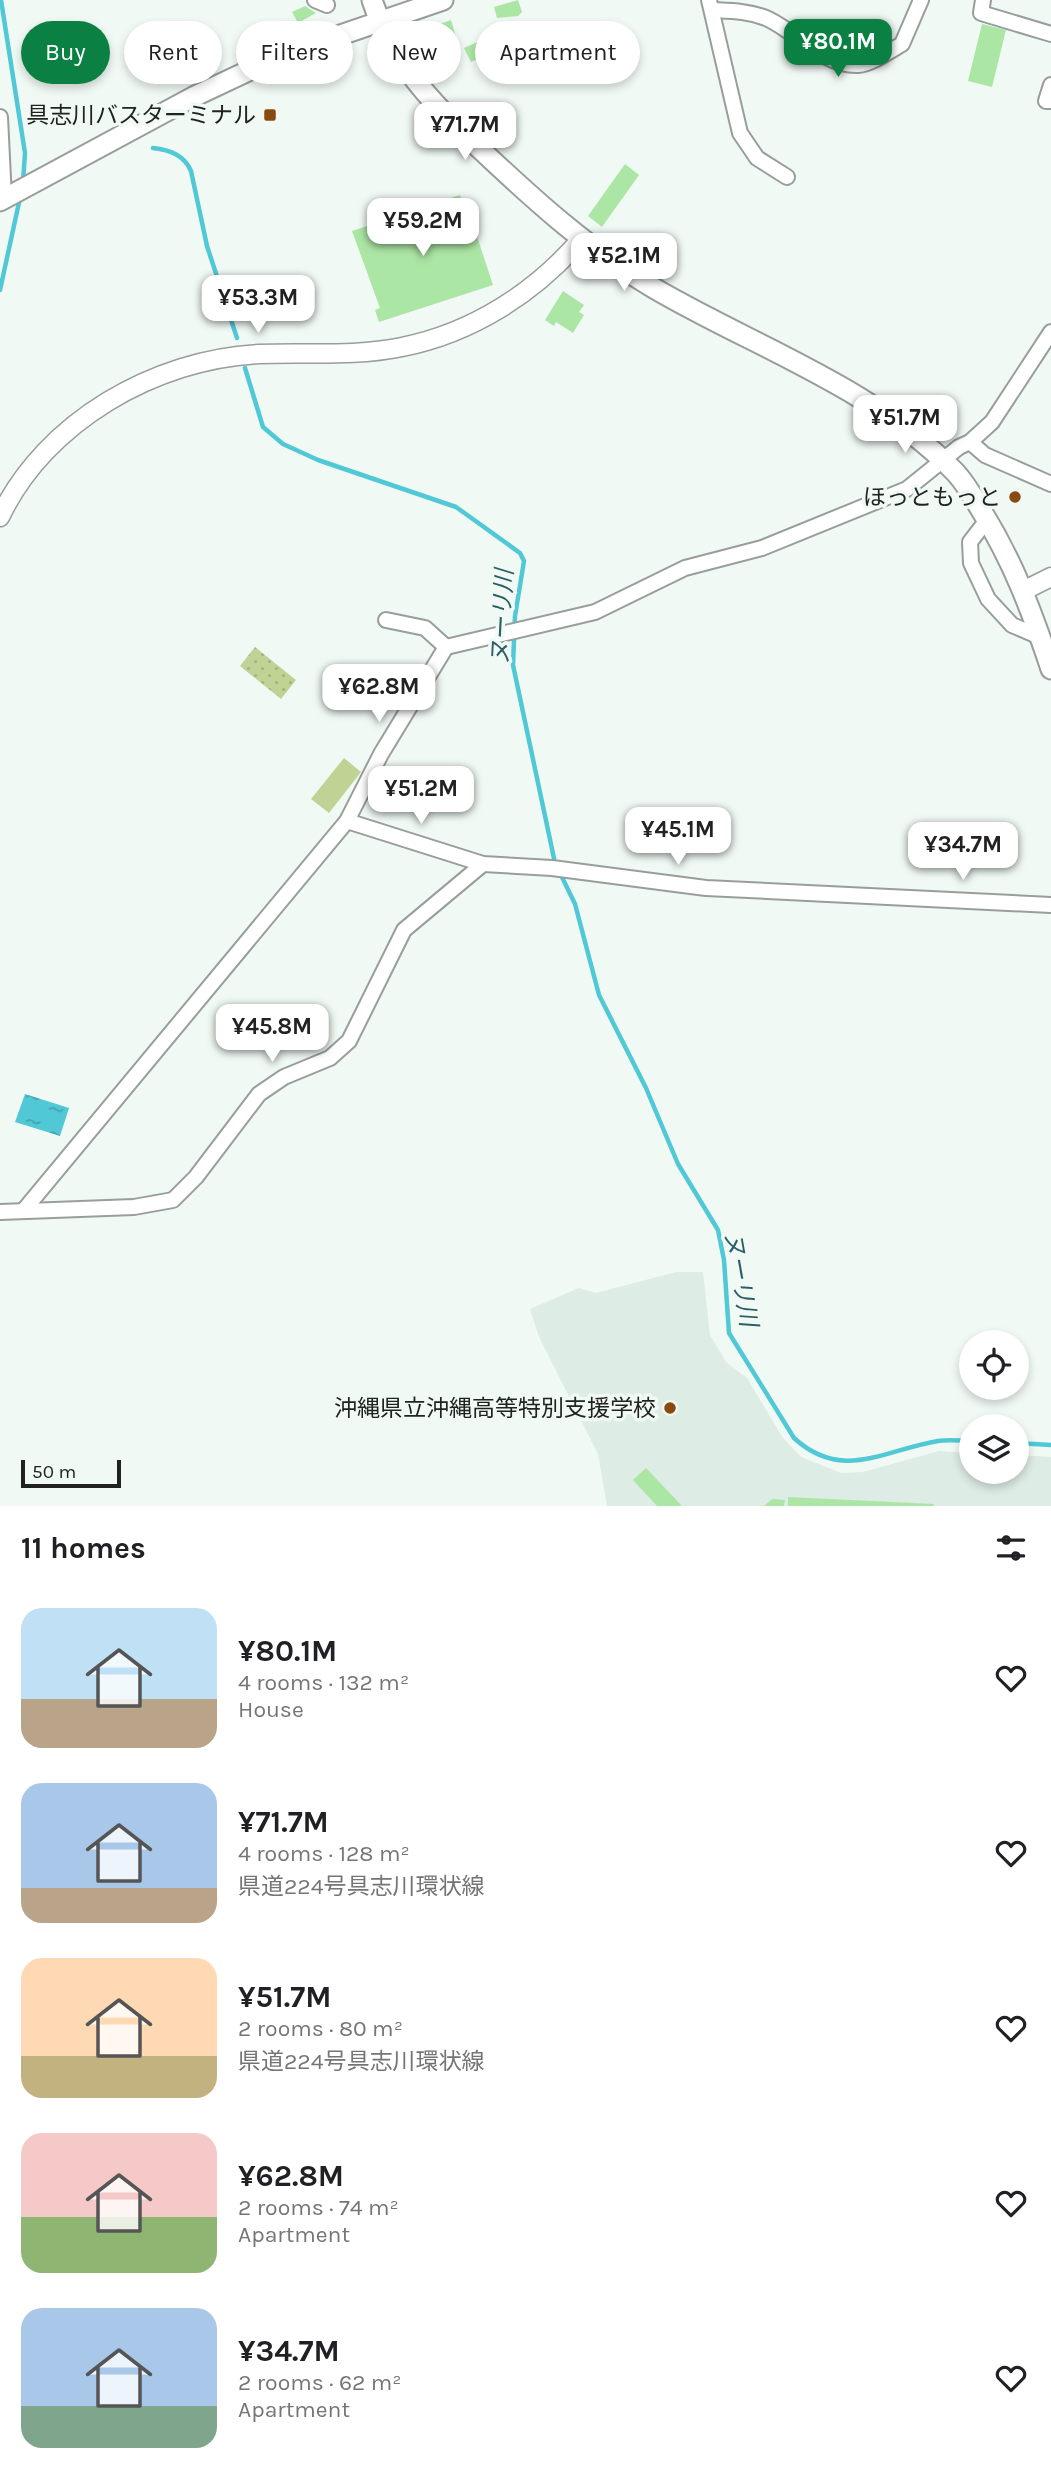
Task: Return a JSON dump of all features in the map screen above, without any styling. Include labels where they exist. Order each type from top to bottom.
[{"type":"main road","points":[[372,0],[379,21]]},
{"type":"main road","points":[[382,21],[443,0]]},
{"type":"main road","points":[[4,199],[193,97],[282,55],[367,26]]},
{"type":"main road","points":[[417,84],[495,163],[581,239],[653,288],[859,398],[943,460],[960,479],[988,520],[1025,590],[1051,669]]},
{"type":"street","points":[[788,177],[757,158],[740,133],[710,5],[749,12],[790,31],[837,62],[859,65],[902,44],[920,0]]},
{"type":"street","points":[[983,0],[981,13],[1051,34]]},
{"type":"street","points":[[1051,85],[1046,101],[1051,101]]},
{"type":"street","points":[[0,117],[4,199]]},
{"type":"street","points":[[0,517],[21,481],[58,440],[127,390],[177,369],[232,357],[350,354],[402,347],[446,335],[512,300],[560,264],[581,239]]},
{"type":"street","points":[[24,1210],[347,821],[381,754],[446,647],[595,612],[685,568],[762,548],[907,489],[992,422],[1051,332]]},
{"type":"street","points":[[970,442],[985,455],[1051,484]]},
{"type":"street","points":[[988,520],[970,542],[971,563],[988,599],[1012,625],[1040,637]]},
{"type":"street","points":[[1025,590],[1051,577]]},
{"type":"street","points":[[386,620],[425,628],[446,647]]},
{"type":"street","points":[[347,821],[483,864],[552,868],[706,888],[1051,905]]},
{"type":"street","points":[[0,1212],[134,1207],[173,1200],[196,1177],[259,1094],[284,1077],[330,1058],[349,1041],[404,930],[483,864]]},
{"type":"shaded area","name":"沖縄県立沖縄高等特別支援学校","points":[[676,1272],[703,1272],[710,1335],[726,1362],[747,1378],[783,1438],[801,1457],[841,1473],[863,1472],[939,1451],[959,1452],[959,1484],[1029,1484],[1029,1456],[1051,1457],[1051,1506],[607,1506],[598,1454],[539,1337],[530,1309],[579,1288],[596,1293]]},
{"type":"green space","points":[[255,647],[296,680],[281,699],[240,666]]},
{"type":"green space","points":[[344,758],[361,772],[329,813],[311,799]]},
{"type":"water","points":[[25,1094],[69,1108],[60,1136],[15,1122]]},
{"type":"building","points":[[518,0],[522,12],[518,16],[497,18],[494,7]]},
{"type":"building","points":[[305,6],[316,13],[297,21],[292,12]]},
{"type":"building","points":[[982,24],[1006,30],[992,87],[968,81]]},
{"type":"building","points":[[475,43],[475,60],[471,62],[464,48]]},
{"type":"building","points":[[625,164],[639,175],[602,227],[588,216]]},
{"type":"building","points":[[460,195],[462,202],[465,200],[493,285],[379,322],[375,310],[380,308],[352,231]]},
{"type":"building","points":[[563,291],[584,305],[579,312],[584,315],[573,333],[556,322],[554,326],[545,320]]},
{"type":"building","points":[[646,1468],[682,1506],[657,1506],[633,1480]]},
{"type":"building","points":[[788,1497],[934,1504],[788,1506]]},
{"type":"building","points":[[772,1499],[785,1500],[784,1506],[764,1506]]},
{"type":"waterway","name":"ヌーリ川","points":[[1,0],[25,153],[23,182]]},
{"type":"waterway","name":"ヌーリ川","points":[[153,148],[176,154],[191,171],[207,246],[237,338]]},
{"type":"waterway","points":[[0,290],[20,198]]},
{"type":"waterway","name":"ヌーリ川","points":[[245,368],[263,427],[283,444],[318,460],[456,507],[520,553],[524,561],[515,616],[513,665],[555,863]]},
{"type":"waterway","name":"ヌーリ川","points":[[560,873],[575,904],[599,995],[646,1088],[678,1164],[718,1230],[724,1260],[729,1333],[794,1438],[812,1451],[846,1461],[881,1456],[938,1441],[959,1440]]},
{"type":"waterway","name":"ヌーリ川","points":[[1029,1444],[1051,1445]]},
{"type":"place","name":"具志川バスターミナル","points":[[270,115]]},
{"type":"place","name":"ほっともっと","points":[[1015,497]]},
{"type":"place","name":"沖縄県立沖縄高等特別支援学校","points":[[670,1408]]}]
